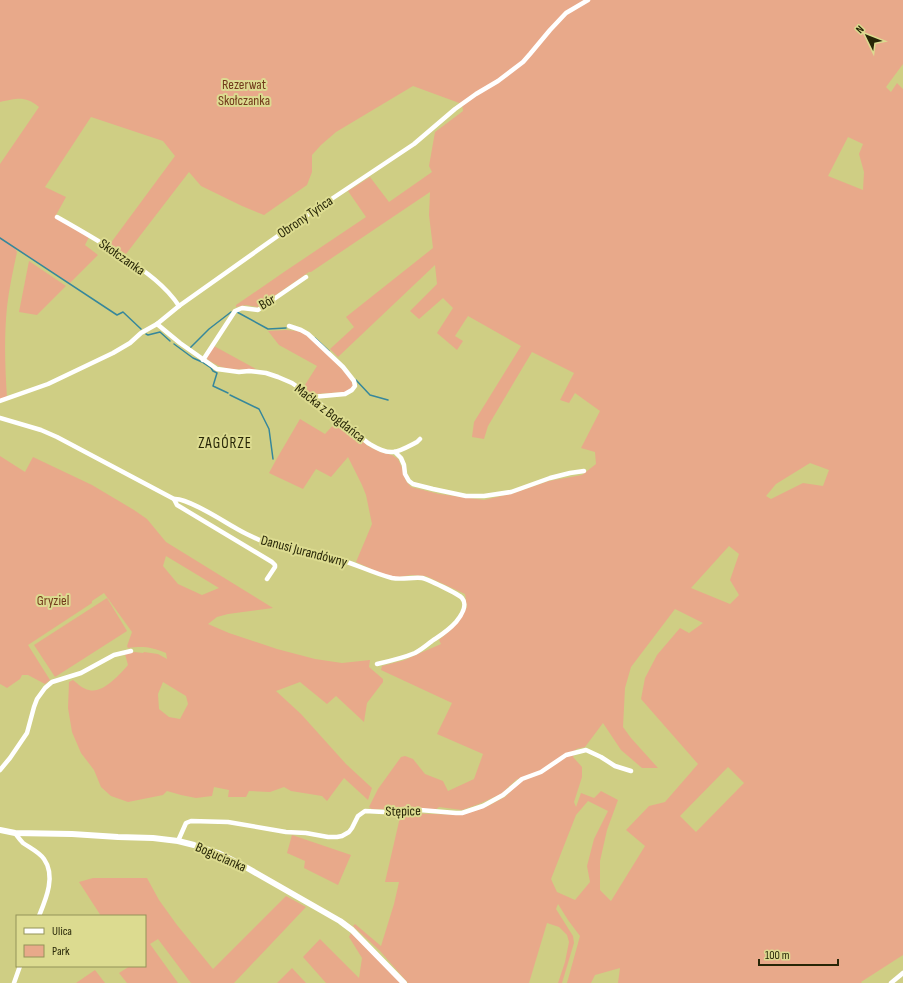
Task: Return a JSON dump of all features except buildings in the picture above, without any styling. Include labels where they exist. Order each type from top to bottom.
[{"type":"street","name":"Obrony Tyńca","points":[[0,401],[48,384],[113,353],[130,343],[179,306],[306,216],[414,144],[455,109],[498,81],[523,62],[566,13],[588,0]]},
{"type":"street","name":"Skołczanka","points":[[57,217],[90,235],[139,267],[164,288],[179,306]]},
{"type":"street","name":"Bór","points":[[203,360],[235,311],[242,308],[258,310],[306,277]]},
{"type":"street","name":"Maćka z Bogdańca","points":[[157,324],[180,343],[217,369],[260,372],[292,383],[312,397],[368,443],[384,451],[395,452]]},
{"type":"street","points":[[289,326],[308,334],[354,381],[355,386],[352,390],[345,394],[312,397]]},
{"type":"street","name":"Danusi Jurandówny","points":[[0,418],[57,436],[174,499],[194,505],[238,530],[264,542],[279,547],[335,558],[392,578],[425,579],[462,597],[465,605],[463,611],[448,631],[415,652],[398,659],[377,664]]},
{"type":"street","points":[[420,440],[395,452],[401,458],[404,465],[405,474],[409,480],[413,484],[466,496],[484,496],[511,492],[550,478],[584,471]]},
{"type":"street","points":[[174,499],[177,505],[272,562],[275,567],[267,580]]},
{"type":"street","points":[[0,770],[27,733],[34,707],[45,688],[52,682],[81,673],[114,655],[131,651]]},
{"type":"street","name":"Stępice","points":[[178,841],[186,823],[192,821],[228,822],[286,832],[337,837],[349,832],[358,816],[365,811],[384,812],[405,809],[462,813],[483,806],[503,796],[522,779],[541,772],[566,755],[586,750],[615,766],[631,771]]},
{"type":"street","name":"Bogucianka","points":[[0,830],[15,833],[72,834],[118,838],[153,838],[194,844],[218,853],[242,865],[340,921],[352,930],[404,983]]},
{"type":"street","points":[[15,833],[21,841],[44,859],[50,874],[47,895],[39,915]]},
{"type":"street","points":[[14,983],[20,967]]},
{"type":"street","points":[[891,983],[903,973]]},
{"type":"green space","name":"Rezerwat Skołczanka","points":[[0,0],[903,0],[903,64],[886,87],[891,92],[897,83],[903,89],[903,955],[861,982],[862,983],[618,983],[620,968],[595,975],[591,983],[567,983],[580,936],[558,904],[556,909],[573,936],[574,943],[562,983],[558,983],[565,962],[569,942],[567,935],[559,927],[547,923],[529,983],[408,983],[380,951],[353,926],[355,924],[381,946],[399,882],[385,882],[401,813],[462,815],[486,807],[505,797],[522,780],[517,779],[501,794],[462,810],[439,807],[435,810],[372,809],[369,807],[378,789],[401,757],[405,756],[413,759],[425,774],[443,781],[448,791],[474,779],[483,754],[437,734],[452,703],[381,670],[382,666],[405,660],[441,644],[439,640],[453,628],[467,607],[465,594],[426,576],[411,575],[392,578],[356,562],[372,524],[366,495],[348,457],[331,477],[316,469],[303,489],[269,473],[300,419],[325,434],[337,421],[368,446],[380,452],[392,455],[398,459],[406,481],[411,487],[439,494],[484,500],[514,493],[549,481],[582,475],[596,464],[595,452],[581,448],[600,411],[575,393],[569,403],[560,400],[574,373],[532,352],[488,426],[484,439],[472,437],[474,422],[521,346],[468,316],[455,336],[463,341],[457,350],[437,333],[453,308],[443,298],[419,319],[410,311],[437,284],[435,265],[338,357],[330,349],[354,327],[346,317],[433,248],[429,215],[430,192],[258,307],[246,305],[236,307],[236,305],[366,217],[348,191],[370,177],[389,202],[432,172],[429,166],[435,132],[463,111],[462,104],[413,86],[336,132],[312,155],[312,172],[307,185],[264,215],[201,186],[189,172],[126,254],[110,244],[175,156],[163,141],[91,117],[45,187],[66,197],[55,217],[89,237],[85,245],[98,255],[70,283],[15,248],[17,252],[6,318],[5,352],[7,398],[0,399],[0,164],[39,107],[25,99],[0,102]],"holes":[[[848,137],[863,144],[859,154],[864,172],[863,190],[828,176]],[[810,463],[829,470],[823,486],[803,483],[771,499],[766,496],[776,484]],[[729,546],[739,554],[730,580],[739,595],[730,604],[691,588]],[[675,609],[703,623],[689,633],[680,628],[657,655],[645,678],[641,699],[698,764],[665,802],[649,806],[626,830],[645,846],[611,901],[600,890],[600,861],[607,830],[618,800],[601,791],[594,798],[581,793],[576,807],[574,802],[582,777],[582,767],[573,757],[576,749],[585,747],[603,723],[621,750],[642,768],[658,768],[623,727],[625,688],[631,667]],[[728,767],[744,783],[696,832],[680,816]],[[588,801],[608,811],[594,839],[587,866],[590,882],[575,900],[557,892],[551,879],[576,815]]]},
{"type":"green space","points":[[29,261],[66,286],[37,315],[19,312]]},
{"type":"green space","points":[[268,331],[297,331],[305,334],[349,377],[353,385],[351,388],[345,392],[314,394],[309,393],[303,388],[317,366],[279,345]]},
{"type":"green space","points":[[214,346],[256,369],[230,369],[213,363],[207,359],[208,354]]},
{"type":"green space","name":"Gryziel","points":[[0,456],[25,472],[33,457],[92,485],[134,510],[147,519],[166,542],[273,608],[228,614],[217,617],[208,624],[229,633],[277,649],[315,659],[342,663],[370,660],[369,667],[383,679],[383,682],[367,703],[364,722],[336,696],[327,704],[300,682],[276,691],[301,714],[346,764],[372,788],[368,800],[344,778],[327,801],[322,796],[291,791],[284,787],[270,792],[249,791],[246,797],[228,797],[229,790],[214,787],[212,796],[196,798],[167,791],[163,795],[128,802],[111,796],[101,787],[94,770],[81,753],[72,732],[68,708],[69,682],[73,680],[89,690],[100,689],[111,682],[128,665],[125,654],[144,652],[158,654],[167,659],[166,653],[156,649],[143,647],[128,648],[127,646],[132,632],[104,593],[92,601],[92,603],[28,645],[50,680],[45,684],[28,675],[22,675],[20,679],[7,688],[0,684]],"holes":[[[166,556],[219,588],[202,595],[178,584],[163,566]],[[163,682],[186,696],[188,704],[180,719],[169,717],[159,709],[158,694]]]},
{"type":"green space","points":[[107,598],[127,631],[55,677],[34,645]]},
{"type":"green space","points":[[292,835],[351,855],[338,885],[304,868],[305,861],[287,853]]},
{"type":"green space","points":[[93,878],[147,878],[159,900],[177,925],[213,969],[286,896],[306,907],[234,983],[191,983],[158,939],[150,944],[178,983],[127,983],[119,973],[128,967],[146,967],[146,915],[100,915],[79,882]]},
{"type":"green space","points":[[351,933],[401,983],[326,983],[303,957],[320,939],[359,978],[362,958],[349,937]]},
{"type":"green space","points":[[292,968],[306,983],[277,983]]},
{"type":"green space","points":[[95,970],[105,983],[76,983]]},
{"type":"waterway","points":[[0,238],[117,315],[123,312],[141,329]]},
{"type":"waterway","points":[[190,348],[209,329],[231,312]]},
{"type":"waterway","points":[[237,312],[268,329],[286,328]]},
{"type":"waterway","points":[[146,334],[148,335],[160,332],[170,341]]},
{"type":"waterway","points":[[315,338],[329,351]]},
{"type":"waterway","points":[[174,344],[217,373],[213,386],[228,393]]},
{"type":"waterway","points":[[356,380],[370,395],[388,400]]},
{"type":"waterway","points":[[230,395],[259,409],[269,429],[273,459]]},
{"type":"district","name":"ZAGÓRZE","points":[[225,443]]}]
